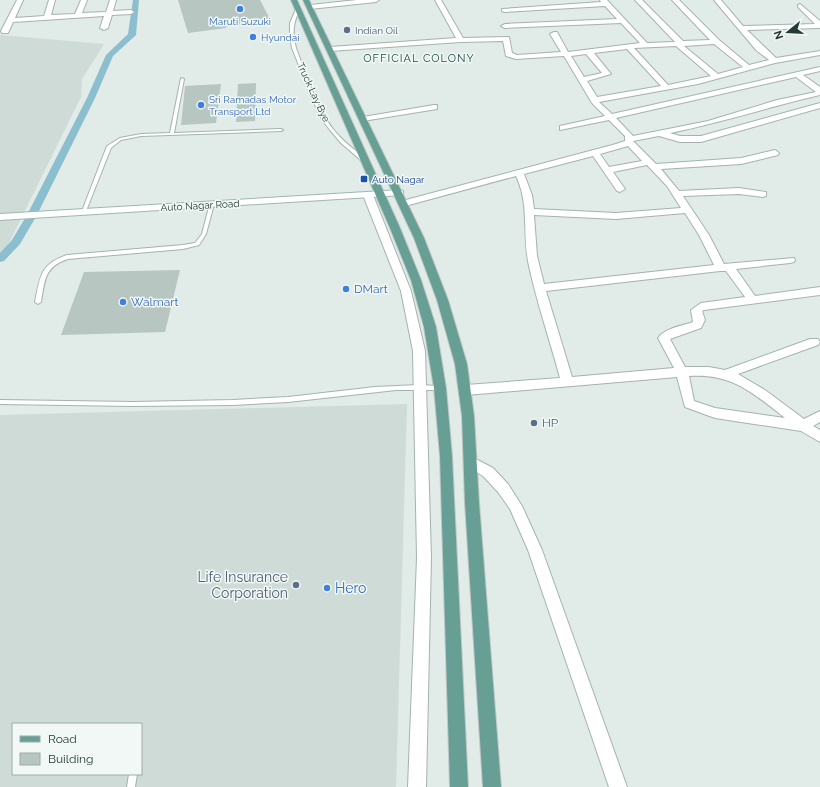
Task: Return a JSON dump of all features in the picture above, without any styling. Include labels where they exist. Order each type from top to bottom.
[{"type":"main road","points":[[302,4],[330,49],[402,198],[438,287],[452,328],[466,390],[492,787]]},
{"type":"main road","points":[[302,4],[367,163],[374,195],[416,280],[430,327],[440,388],[446,456],[459,787]]},
{"type":"street","points":[[5,31],[12,20],[20,0]]},
{"type":"street","points":[[47,17],[52,0]]},
{"type":"street","points":[[78,15],[84,0]]},
{"type":"street","points":[[104,28],[113,0]]},
{"type":"street","points":[[302,4],[376,0]]},
{"type":"street","points":[[438,0],[461,40]]},
{"type":"street","points":[[504,0],[506,39],[509,54],[516,57],[588,52],[628,46],[716,42]]},
{"type":"street","points":[[522,0],[528,8]]},
{"type":"street","points":[[638,0],[680,44],[717,77]]},
{"type":"street","points":[[675,0],[716,42],[748,68]]},
{"type":"street","points":[[717,0],[759,48],[774,61]]},
{"type":"street","points":[[504,10],[605,2],[645,45]]},
{"type":"street","points":[[800,6],[820,26]]},
{"type":"street","points":[[12,20],[131,12]]},
{"type":"street","points":[[505,26],[623,21]]},
{"type":"street","points":[[742,28],[820,26]]},
{"type":"street","points":[[554,34],[595,100],[677,194],[725,267],[752,299]]},
{"type":"street","points":[[330,49],[461,40],[506,39]]},
{"type":"street","points":[[628,46],[666,87]]},
{"type":"street","points":[[582,80],[607,74],[588,52]]},
{"type":"street","points":[[595,100],[717,77],[774,61],[820,53]]},
{"type":"street","points":[[798,56],[820,69]]},
{"type":"street","points":[[563,128],[820,69]]},
{"type":"street","points":[[797,74],[820,92]]},
{"type":"street","name":"Auto Nagar Road","points":[[0,217],[374,195],[402,198],[519,174],[619,146],[630,140],[710,123],[780,102],[820,92]]},
{"type":"street","points":[[659,133],[680,139],[701,139],[820,105]]},
{"type":"street","points":[[363,119],[434,107]]},
{"type":"street","points":[[595,152],[620,189]]},
{"type":"street","points":[[607,170],[651,164],[741,161],[775,153]]},
{"type":"street","points":[[519,174],[527,192],[530,251],[539,288],[567,381]]},
{"type":"street","points":[[677,194],[739,191],[763,194]]},
{"type":"street","points":[[374,195],[406,291],[419,351],[424,558],[417,787]]},
{"type":"street","points":[[528,212],[616,216],[688,210]]},
{"type":"street","points":[[539,288],[790,260]]},
{"type":"street","points":[[820,291],[752,299],[698,308],[696,310],[700,320],[697,325],[667,335],[664,338],[682,372],[689,404],[715,412],[802,426],[820,416]]},
{"type":"street","points":[[726,374],[814,342]]},
{"type":"street","points":[[466,390],[682,372],[700,371],[726,374],[756,391],[802,426],[820,437]]},
{"type":"street","points":[[470,461],[488,472],[503,488],[515,506],[535,550],[618,787]]},
{"type":"lane","name":"Truck Lay Bye","points":[[302,4],[290,25],[291,38],[294,48],[323,115],[331,128],[346,145],[367,163]]},
{"type":"lane","points":[[172,134],[182,79]]},
{"type":"lane","points":[[84,211],[113,143],[129,137],[281,130]]},
{"type":"lane","points":[[38,302],[45,270],[53,262],[67,257],[183,247],[197,244],[204,234],[212,204]]},
{"type":"lane","points":[[0,402],[154,405],[243,403],[274,401],[379,388],[421,386],[440,388]]},
{"type":"lane","points":[[131,787],[133,775]]},
{"type":"shaded area","points":[[0,35],[104,44],[82,79],[81,97],[0,261]]},
{"type":"shaded area","points":[[407,404],[396,787],[0,787],[0,415]]},
{"type":"building","points":[[178,0],[260,0],[271,21],[241,25],[227,23],[226,28],[188,33]]},
{"type":"building","points":[[256,83],[255,121],[236,122],[238,84]]},
{"type":"building","name":"Sri Ramadas Motor Transport Ltd","points":[[221,84],[216,123],[181,125],[185,86]]},
{"type":"building","name":"Walmart","points":[[180,270],[165,332],[61,335],[84,272]]},
{"type":"waterway","points":[[0,259],[16,242],[32,215],[91,98],[110,55],[132,35],[136,0]]},
{"type":"place","name":"Maruti Suzuki","points":[[240,9]]},
{"type":"place","name":"Indian Oil","points":[[347,30]]},
{"type":"place","name":"Hyundai","points":[[253,37]]},
{"type":"place","name":"Sri Ramadas Motor Transport Ltd","points":[[201,105]]},
{"type":"place","name":"Auto Nagar","points":[[364,179]]},
{"type":"place","name":"DMart","points":[[346,289]]},
{"type":"place","name":"Walmart","points":[[123,302]]},
{"type":"place","name":"HP","points":[[534,423]]},
{"type":"place","name":"Life Insurance Corporation","points":[[296,585]]},
{"type":"place","name":"Hero","points":[[327,588]]},
{"type":"district","name":"OFFICIAL COLONY","points":[[419,58]]}]
